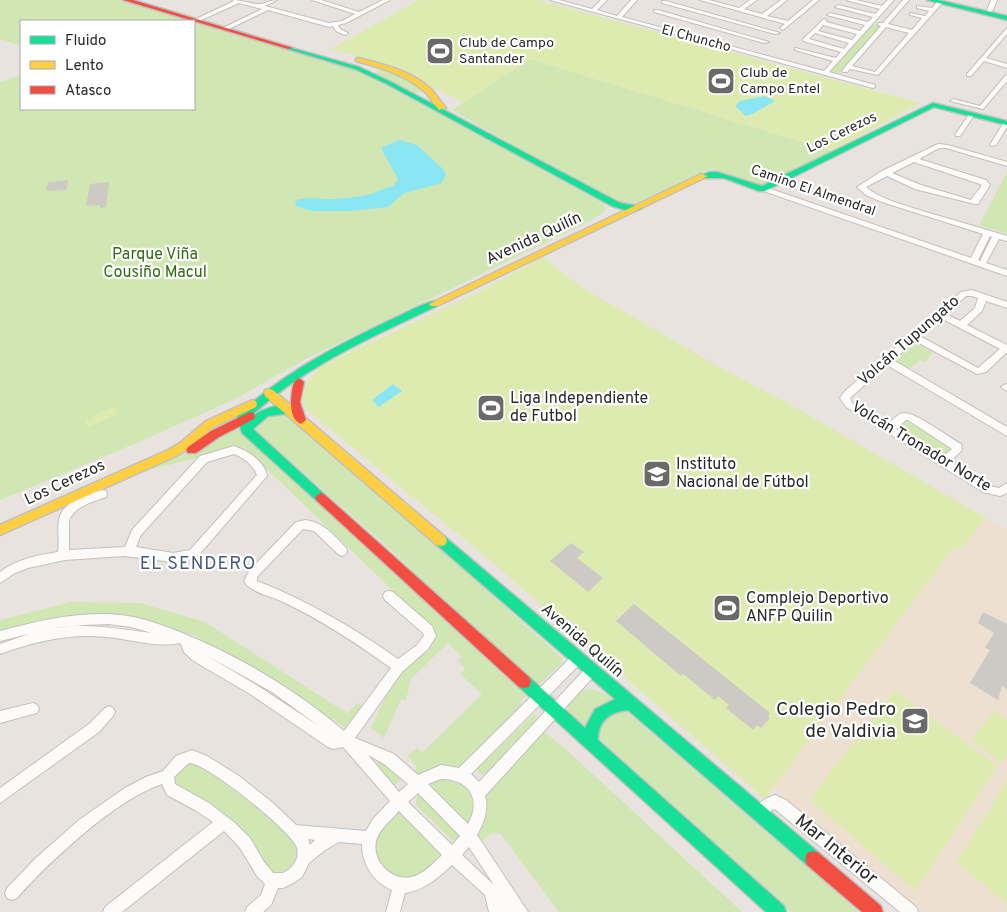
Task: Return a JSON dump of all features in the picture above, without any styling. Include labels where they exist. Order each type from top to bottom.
[{"type":"main road","name":"Avenida Quilín","points":[[126,0],[205,17]]},
{"type":"main road","name":"Avenida Quilín","points":[[147,0],[205,17],[229,27],[371,74],[601,197],[621,210],[601,226],[426,308],[318,362],[272,397],[257,402],[246,412],[244,425]]},
{"type":"main road","points":[[938,3],[992,5],[1007,14]]},
{"type":"main road","points":[[938,3],[1007,18]]},
{"type":"main road","name":"Avenida Quilín","points":[[229,27],[386,68],[426,89],[437,104],[449,115]]},
{"type":"main road","points":[[371,74],[374,70],[386,68]]},
{"type":"main road","points":[[410,94],[422,94],[426,92],[426,89]]},
{"type":"main road","name":"Los Cerezos","points":[[762,189],[936,104],[972,114]]},
{"type":"main road","points":[[972,114],[1007,123]]},
{"type":"main road","name":"Camino El Almendral","points":[[621,210],[712,174],[762,189]]},
{"type":"main road","points":[[244,425],[272,397],[299,382],[318,362]]},
{"type":"main road","points":[[299,382],[295,394],[295,407],[304,424]]},
{"type":"main road","name":"Avenida Quilín","points":[[272,397],[875,912]]},
{"type":"main road","name":"Los Cerezos","points":[[0,530],[178,450],[210,424],[257,402]]},
{"type":"main road","points":[[244,425],[280,408],[288,410]]},
{"type":"main road","points":[[244,425],[778,912]]},
{"type":"main road","name":"Los Cerezos","points":[[144,466],[188,454],[244,425]]},
{"type":"main road","points":[[592,744],[592,727],[598,715],[612,705],[629,703]]},
{"type":"street","points":[[260,7],[274,0]]},
{"type":"street","points":[[315,0],[359,14]]},
{"type":"street","name":"El Chuncho","points":[[554,0],[873,86]]},
{"type":"street","points":[[572,5],[577,0]]},
{"type":"street","points":[[594,11],[604,0]]},
{"type":"street","points":[[618,18],[634,0]]},
{"type":"street","points":[[703,0],[788,23]]},
{"type":"street","points":[[718,4],[723,0]]},
{"type":"street","points":[[695,39],[723,18],[754,0]]},
{"type":"street","points":[[763,16],[784,0]]},
{"type":"street","points":[[752,54],[816,0]]},
{"type":"street","points":[[849,0],[883,8]]},
{"type":"street","points":[[825,74],[890,0]]},
{"type":"street","points":[[839,77],[906,0]]},
{"type":"street","points":[[205,17],[241,1],[323,24],[335,24],[383,1]]},
{"type":"street","points":[[644,25],[665,1],[777,33]]},
{"type":"street","points":[[848,67],[876,74],[927,18],[938,3]]},
{"type":"street","points":[[919,7],[938,3]]},
{"type":"street","points":[[229,27],[266,8]]},
{"type":"street","points":[[838,8],[884,25],[914,32]]},
{"type":"street","points":[[656,11],[766,42]]},
{"type":"street","points":[[912,14],[927,18]]},
{"type":"street","points":[[830,15],[872,21]]},
{"type":"street","points":[[846,50],[805,40],[823,22],[861,33]]},
{"type":"street","points":[[906,23],[919,26]]},
{"type":"street","points":[[335,24],[338,30],[346,33]]},
{"type":"street","points":[[969,75],[1007,30]]},
{"type":"street","points":[[813,31],[854,42]]},
{"type":"street","points":[[996,42],[1007,45]]},
{"type":"street","points":[[797,49],[837,60]]},
{"type":"street","points":[[982,59],[1007,66]]},
{"type":"street","points":[[953,101],[981,108],[1007,77]]},
{"type":"street","points":[[958,135],[972,114]]},
{"type":"street","points":[[993,145],[1007,123]]},
{"type":"street","points":[[1007,164],[946,146],[938,146],[885,173],[864,185],[862,189],[893,203],[1007,238]]},
{"type":"street","points":[[885,173],[918,187],[971,202],[975,202],[986,185],[983,182],[913,159]]},
{"type":"street","name":"Camino El Almendral","points":[[762,189],[1007,273]]},
{"type":"street","points":[[978,263],[993,234]]},
{"type":"street","name":"Volcán Tupungato","points":[[846,400],[848,393],[888,361],[964,294],[970,292],[1007,305]]},
{"type":"street","points":[[961,325],[979,309],[983,296]]},
{"type":"street","points":[[915,337],[979,371],[983,370],[1006,349],[941,315]]},
{"type":"street","points":[[888,361],[1007,432]]},
{"type":"street","name":"Volcán Tronador Norte","points":[[846,400],[849,404],[987,489],[1002,490]]},
{"type":"street","points":[[889,429],[904,416],[910,417],[957,447],[957,450],[943,462]]},
{"type":"street","points":[[0,578],[15,567],[63,556],[129,552],[183,558],[194,553],[257,482],[262,476],[261,470],[245,454],[234,450],[204,459],[136,533],[129,552]]},
{"type":"street","points":[[63,556],[66,538],[63,521],[66,512],[102,494]]},
{"type":"street","points":[[342,551],[314,524],[306,523],[300,525],[252,574],[250,581],[314,612],[362,640],[398,667]]},
{"type":"street","points":[[345,740],[367,713],[398,667],[427,643],[430,636],[428,630],[389,596]]},
{"type":"street","points":[[0,636],[36,626],[97,619],[141,624],[184,639],[188,648],[196,656],[254,690],[333,743],[345,740],[389,759],[470,836],[521,912]]},
{"type":"street","points":[[0,649],[18,642],[59,633],[102,631],[163,640],[184,639]]},
{"type":"street","points":[[461,775],[577,658]]},
{"type":"street","points":[[478,793],[591,671]]},
{"type":"street","points":[[0,717],[33,709]]},
{"type":"street","points":[[0,796],[94,728],[109,712]]},
{"type":"street","points":[[345,740],[400,802],[451,855],[514,912]]},
{"type":"street","points":[[12,893],[44,859],[99,815],[144,783],[166,776],[178,762],[192,756],[200,758],[250,793],[303,843],[305,858]]},
{"type":"street","points":[[453,772],[461,775],[474,785],[478,793],[481,810],[470,836],[428,877],[420,882],[400,886],[390,882],[376,869],[369,851],[370,838],[378,824],[430,775],[453,772]]},
{"type":"street","points":[[166,776],[166,783],[172,791],[202,806],[224,822],[248,846],[266,876],[274,881],[281,882],[289,878],[295,873],[305,858],[320,845],[339,836]]},
{"type":"street","name":"Mar Interior","points":[[760,813],[769,804],[775,802],[781,805],[911,912]]},
{"type":"street","points":[[110,912],[224,822]]},
{"type":"street","points":[[292,831],[370,838]]},
{"type":"street","points":[[252,912],[266,900],[274,881]]},
{"type":"street","points":[[393,912],[400,886]]},
{"type":"street","points":[[491,892],[496,912]]},
{"type":"shaded area","name":"Colegio Pedro de Valdivia","points":[[986,518],[1007,530],[1007,912],[923,912],[773,788],[954,547],[960,550]]},
{"type":"green space","points":[[0,0],[119,0],[185,20],[20,20],[20,46],[0,39]]},
{"type":"green space","points":[[419,0],[538,0],[920,103],[832,151],[530,59],[464,102],[379,62],[331,49]]},
{"type":"green space","name":"Parque Viña Cousiño Macul","points":[[195,23],[313,56],[363,73],[601,202],[605,206],[605,211],[590,221],[304,360],[237,398],[146,439],[0,500],[0,82],[20,75],[20,110],[195,110]]},
{"type":"green space","points":[[873,24],[882,25],[838,74],[830,72]]},
{"type":"green space","points":[[530,59],[832,151],[762,185],[711,169],[639,202],[621,203],[608,199],[452,110]]},
{"type":"green space","points":[[380,70],[408,81],[423,90],[423,92],[412,94],[375,75],[374,73]]},
{"type":"green space","points":[[1007,172],[1007,234],[979,225]]},
{"type":"green space","name":"Complejo Deportivo ANFP Quilin","points":[[543,257],[581,287],[723,369],[786,402],[986,518],[960,550],[954,547],[765,799],[492,562],[309,412],[303,404],[303,392],[308,381],[325,364],[470,296]]},
{"type":"green space","points":[[915,343],[933,353],[924,362],[920,360],[908,370],[895,360]]},
{"type":"green space","points":[[113,407],[118,414],[89,427],[85,420]]},
{"type":"green space","points":[[282,410],[289,412],[562,658],[562,663],[539,685],[534,684],[378,538],[252,429],[252,425]]},
{"type":"green space","points":[[906,417],[955,447],[943,459],[894,428]]},
{"type":"green space","points":[[237,429],[253,441],[526,696],[520,701],[526,707],[461,771],[423,778],[415,772],[417,767],[407,756],[417,748],[422,753],[482,694],[460,674],[465,669],[458,660],[462,657],[448,643],[411,679],[406,700],[401,699],[384,738],[371,728],[388,693],[403,670],[421,652],[433,646],[433,629],[244,447],[148,470]]},
{"type":"green space","points":[[71,602],[140,603],[205,622],[347,713],[357,703],[361,705],[373,697],[348,729],[193,635],[133,617],[0,631],[0,620]]},
{"type":"green space","points":[[592,689],[607,695],[859,912],[791,912],[570,712],[567,706],[581,690]]},
{"type":"green space","points":[[895,690],[997,766],[915,891],[809,799]]},
{"type":"green space","points":[[995,710],[1007,720],[1007,755],[1001,763],[971,740]]},
{"type":"green space","points":[[534,714],[540,720],[487,774],[480,774],[477,770],[479,766]]},
{"type":"green space","points":[[542,730],[570,753],[742,912],[559,912],[501,834],[493,832],[477,845],[482,792]]},
{"type":"green space","points":[[379,759],[403,778],[395,785],[377,764]]},
{"type":"green space","points":[[193,761],[237,792],[246,795],[299,845],[298,860],[292,868],[278,874],[271,872],[250,840],[227,817],[173,783],[175,771]]},
{"type":"green space","points":[[443,776],[466,781],[478,806],[467,825],[426,785]]},
{"type":"green space","points":[[1007,781],[1007,904],[956,862]]},
{"type":"green space","points":[[420,794],[460,834],[460,838],[452,840],[416,805],[416,798]]},
{"type":"green space","points":[[398,812],[442,854],[427,870],[408,878],[400,878],[387,871],[378,859],[376,851],[380,832]]},
{"type":"water","points":[[765,96],[775,101],[750,115],[746,116],[735,106],[740,101]]},
{"type":"water","points":[[399,140],[417,145],[442,168],[446,174],[442,183],[404,193],[388,207],[350,211],[312,211],[296,206],[295,201],[305,198],[354,197],[393,187],[398,179],[381,148]]},
{"type":"water","points":[[393,384],[402,391],[379,407],[372,400]]},
{"type":"building","points":[[68,180],[66,190],[46,191],[48,182]]},
{"type":"building","points":[[109,182],[106,207],[100,208],[100,205],[86,206],[90,184]]},
{"type":"building","points":[[571,543],[584,552],[577,558],[603,578],[588,592],[550,561]]},
{"type":"building","points":[[634,604],[770,713],[768,717],[770,718],[761,728],[757,725],[753,730],[726,708],[729,705],[718,696],[715,700],[683,674],[681,676],[616,621]]},
{"type":"building","points":[[983,612],[1007,624],[1007,689],[1002,686],[998,700],[970,683],[990,650],[985,648],[994,633],[978,623]]},
{"type":"traffic: fast","points":[[930,0],[1007,18]]},
{"type":"traffic: fast","points":[[290,48],[357,68],[389,83],[615,204],[627,208],[638,208]]},
{"type":"traffic: fast","points":[[704,176],[724,176],[762,189],[933,105],[1007,123]]},
{"type":"traffic: fast","points":[[321,498],[244,427],[242,418],[261,400],[307,367],[358,340],[434,304]]},
{"type":"traffic: fast","points":[[246,430],[259,417],[270,411],[288,410]]},
{"type":"traffic: fast","points":[[441,541],[813,859]]},
{"type":"traffic: fast","points":[[524,682],[778,912]]},
{"type":"traffic: fast","points":[[591,744],[593,727],[600,714],[612,706],[629,703]]},
{"type":"traffic: slow","points":[[358,60],[412,79],[429,92],[442,108]]},
{"type":"traffic: slow","points":[[434,304],[704,176]]},
{"type":"traffic: slow","points":[[269,393],[441,541]]},
{"type":"traffic: slow","points":[[0,530],[172,453],[184,446],[210,424],[252,404]]},
{"type":"traffic: jam","points":[[126,0],[194,20]]},
{"type":"traffic: jam","points":[[195,20],[290,48]]},
{"type":"traffic: jam","points":[[299,382],[295,402],[301,420]]},
{"type":"traffic: jam","points":[[192,450],[215,434],[250,416]]},
{"type":"traffic: jam","points":[[321,498],[524,682]]},
{"type":"traffic: jam","points":[[813,859],[875,912]]},
{"type":"place","name":"Club de Campo Santander","points":[[440,51]]},
{"type":"place","name":"Club de Campo Entel","points":[[721,81]]},
{"type":"place","name":"Liga Independiente de Futbol","points":[[491,408]]},
{"type":"place","name":"Instituto Nacional de Fútbol","points":[[657,474]]},
{"type":"place","name":"Complejo Deportivo ANFP Quilin","points":[[727,608]]},
{"type":"place","name":"Colegio Pedro de Valdivia","points":[[915,721]]},
{"type":"district","name":"EL SENDERO","points":[[198,564]]}]
